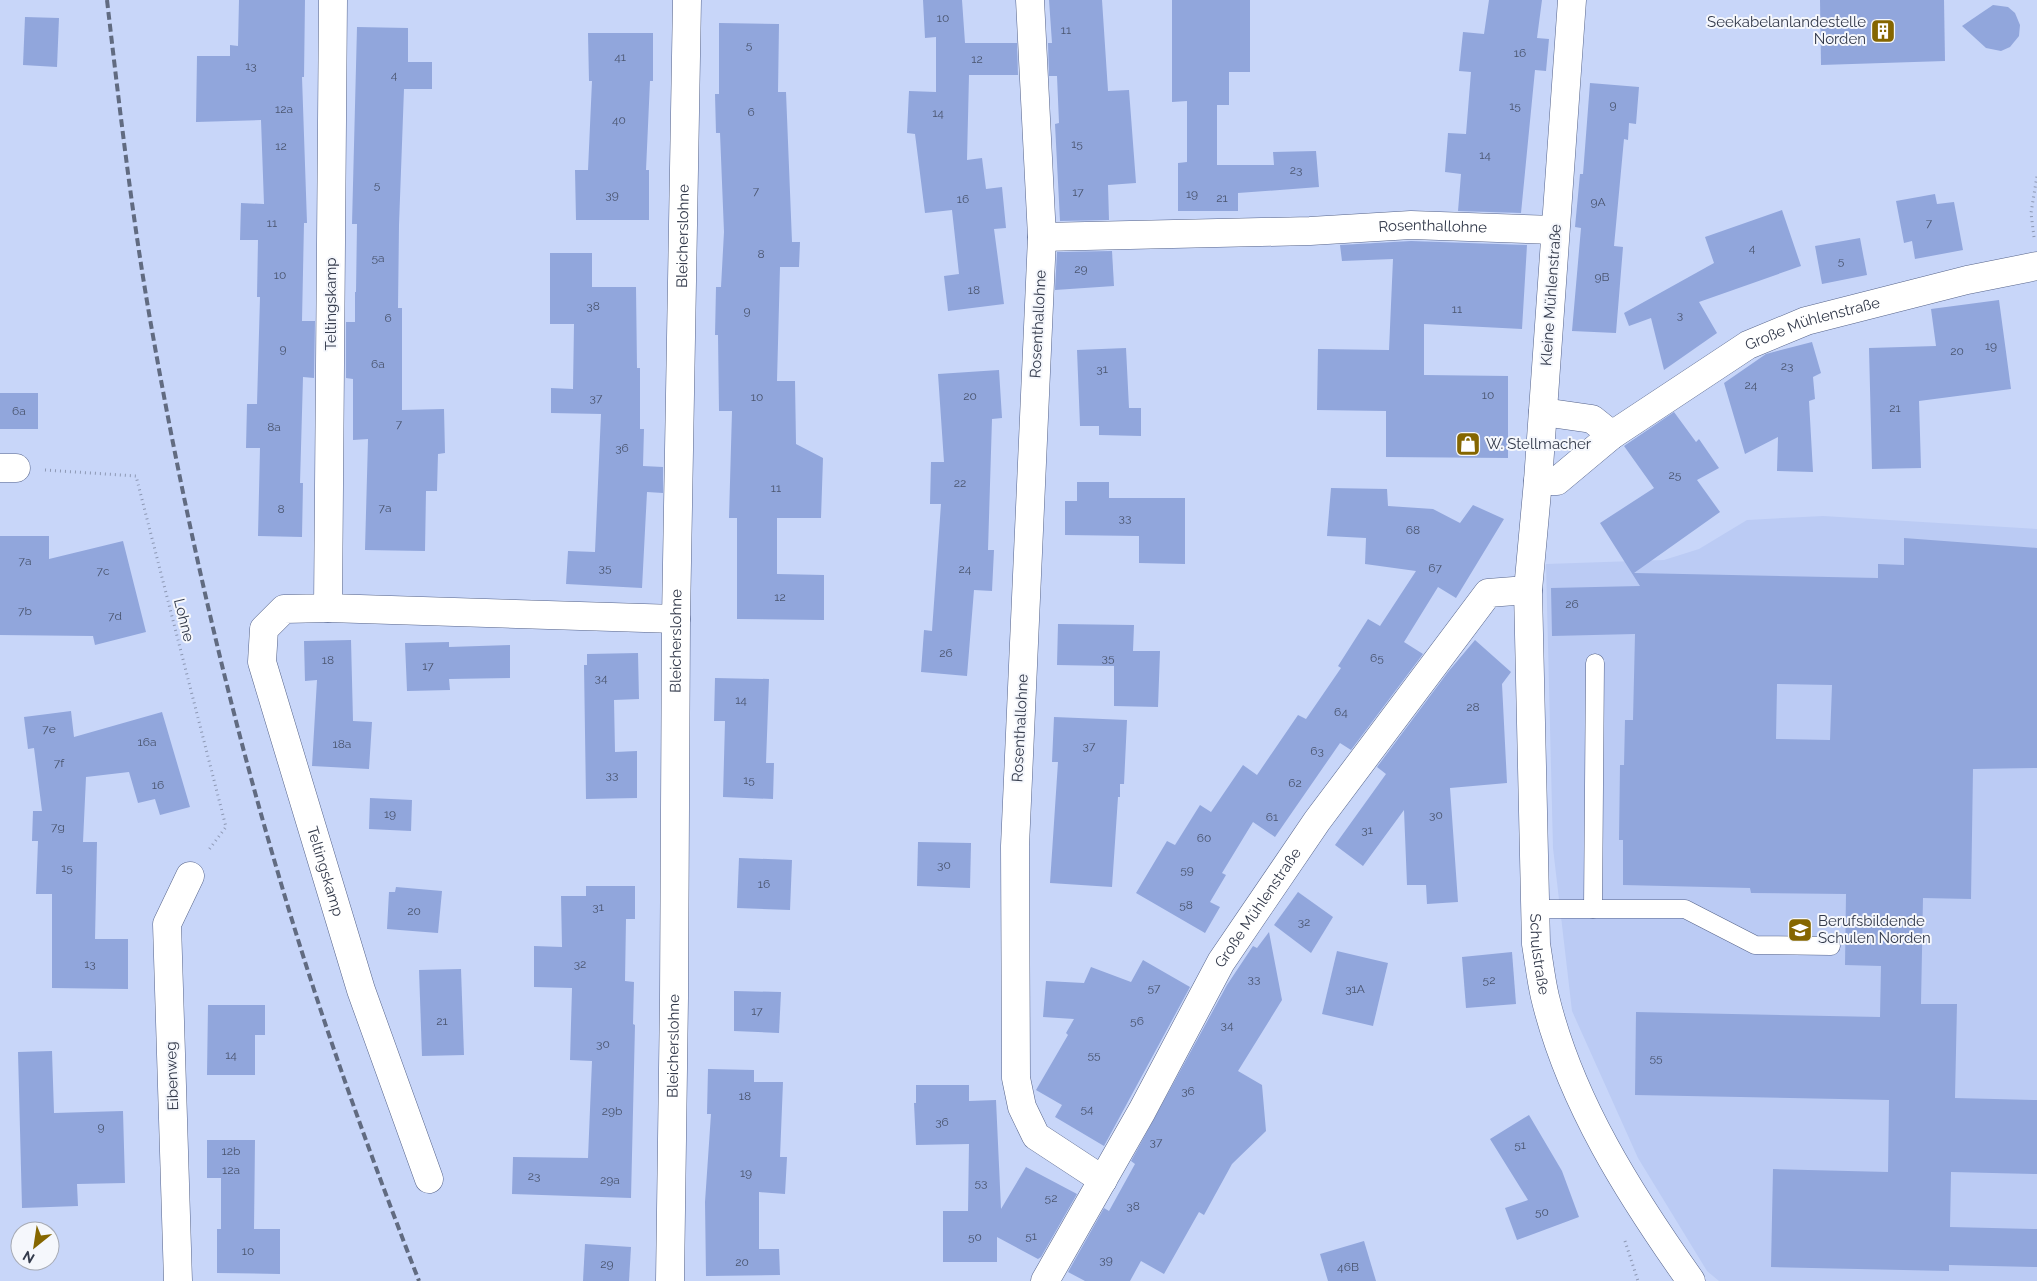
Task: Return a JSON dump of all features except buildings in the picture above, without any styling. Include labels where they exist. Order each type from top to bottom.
[{"type":"street","name":"Teltingskamp","points":[[328,608],[333,0]]},
{"type":"street","name":"Bleicherslohne","points":[[670,1281],[676,620],[687,0]]},
{"type":"street","name":"Rosenthallohne","points":[[1030,0],[1042,238],[1015,846],[1016,1078],[1022,1107],[1036,1136],[1103,1180]]},
{"type":"street","name":"Kleine Mühlenstraße","points":[[1528,590],[1538,481],[1572,0]]},
{"type":"street","name":"Rosenthallohne","points":[[1042,238],[1310,231],[1411,225],[1555,230]]},
{"type":"street","name":"Große Mühlenstraße","points":[[1538,481],[1557,481],[1612,435],[1748,345],[1806,321],[1967,280],[2037,266]]},
{"type":"street","points":[[1543,412],[1592,419],[1612,435]]},
{"type":"street","name":"Große Mühlenstraße","points":[[1045,1281],[1103,1180],[1220,962],[1317,821],[1488,593],[1528,590]]},
{"type":"street","name":"Schulstraße","points":[[1528,590],[1536,944],[1545,997],[1563,1056],[1586,1111],[1628,1186],[1691,1281]]},
{"type":"street","name":"Teltingskamp","points":[[429,1179],[361,990],[262,662],[264,629],[284,609],[328,608],[676,620]]},
{"type":"street","name":"Eibenweg","points":[[178,1281],[167,924],[190,876]]},
{"type":"lane","points":[[1593,909],[1595,663]]},
{"type":"lane","points":[[1536,909],[1685,909],[1755,945],[1831,946]]},
{"type":"path","points":[[2035,239],[2031,213],[2037,176]]},
{"type":"path","name":"Lohne","points":[[8,468],[136,476],[226,827],[190,876]]},
{"type":"shaded area","name":"Berufsbildende Schulen Norden","points":[[1823,516],[2037,529],[2037,1281],[1719,1281],[1707,1271],[1638,1158],[1572,1011],[1553,848],[1546,564],[1664,560],[1699,549],[1747,520]]},
{"type":"railway","points":[[107,0],[133,210],[153,336],[193,539],[224,673],[259,807],[293,925],[362,1129],[419,1281]]},
{"type":"place","name":"Seekabelanlandestelle Norden","points":[[1883,31]]},
{"type":"place","name":"W. Stellmacher","points":[[1468,444]]},
{"type":"place","name":"Berufsbildende Schulen Norden","points":[[1800,930]]}]
